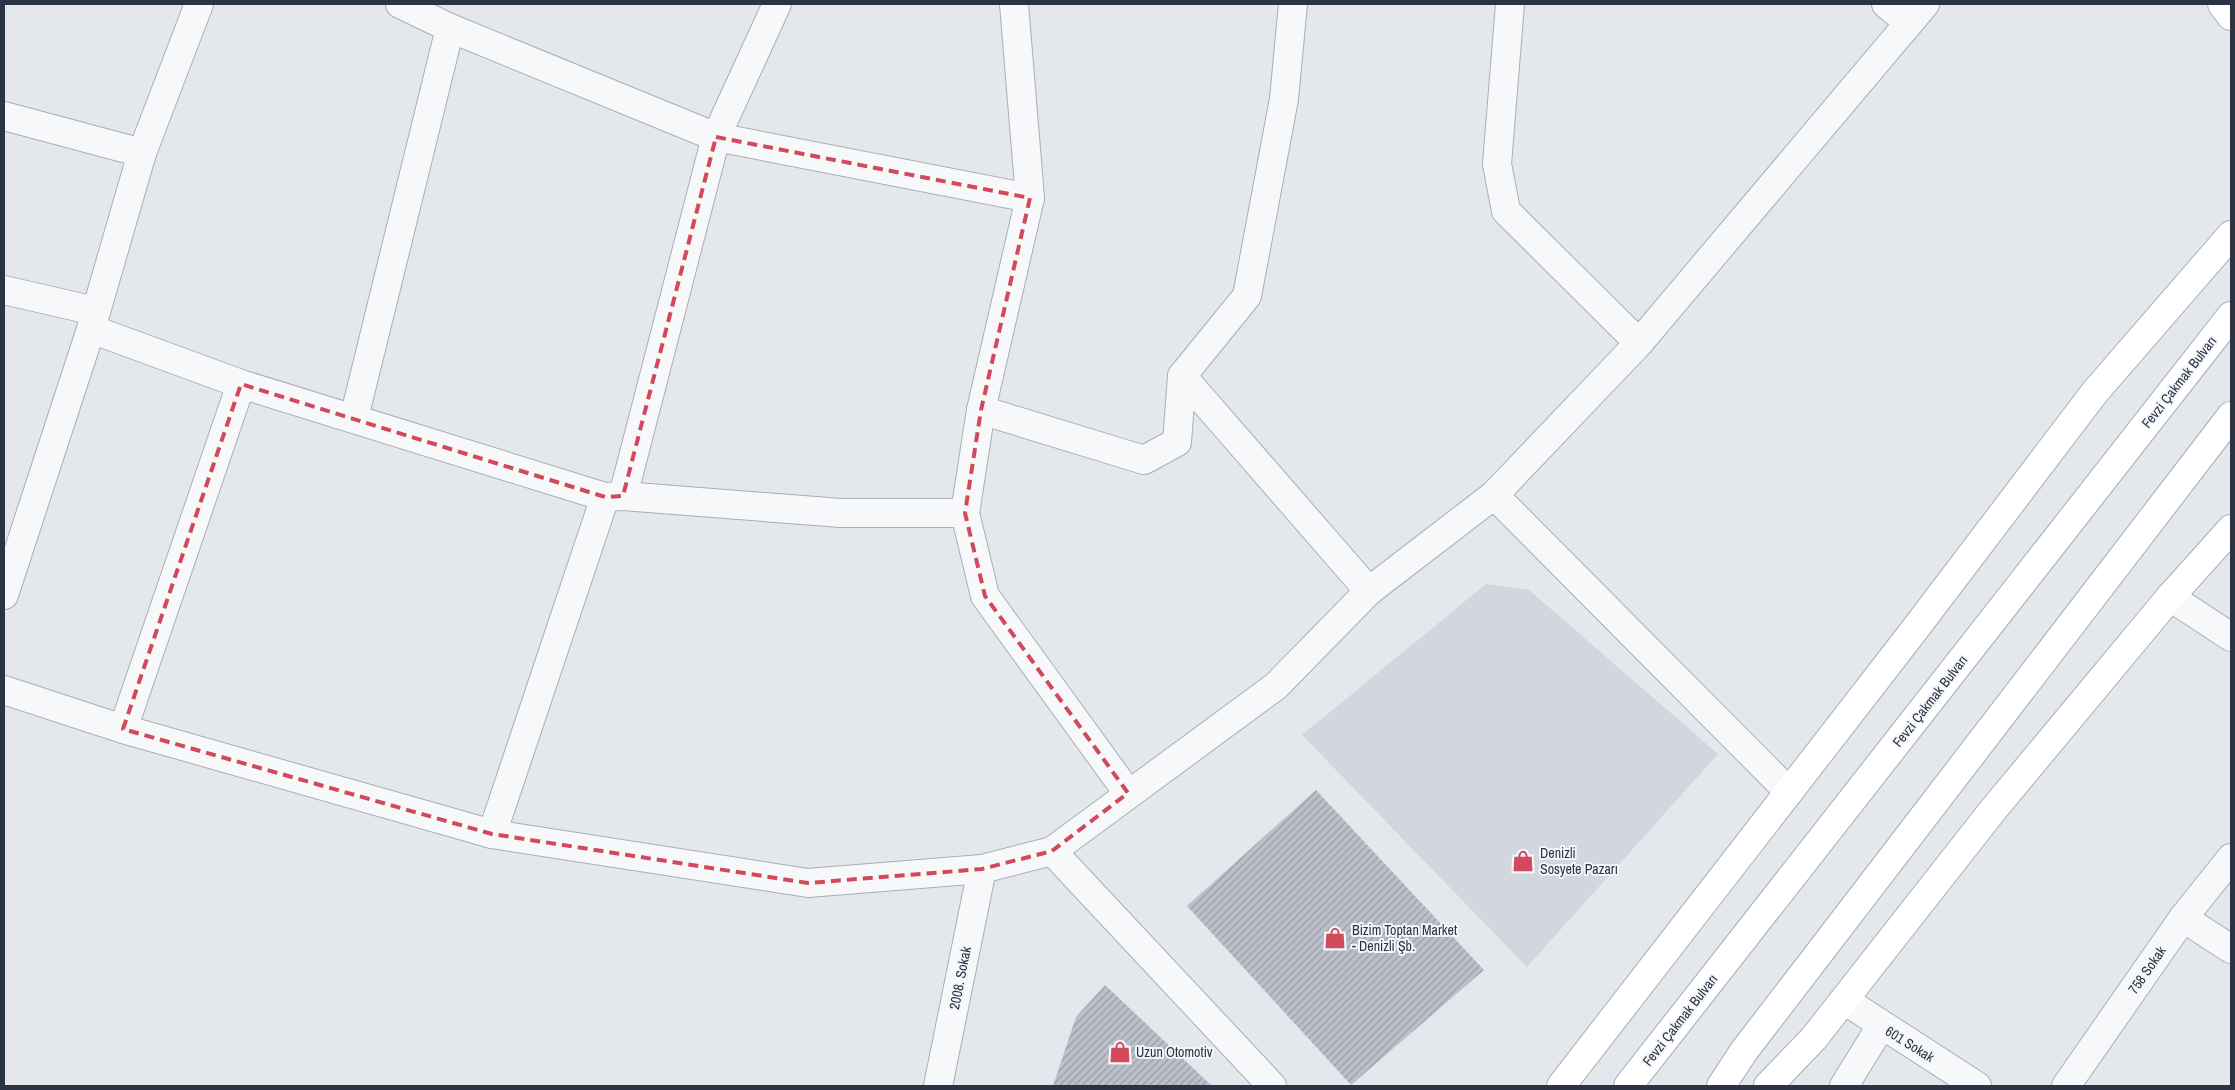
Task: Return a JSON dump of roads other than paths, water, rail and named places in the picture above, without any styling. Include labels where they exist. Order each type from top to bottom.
[{"type":"main road","points":[[2222,4],[2231,16]]},
{"type":"main road","points":[[1561,1086],[2095,392],[2231,235]]},
{"type":"main road","points":[[2184,289],[2231,259]]},
{"type":"main road","name":"Fevzi Çakmak Bulvarı","points":[[1626,1086],[1649,1060],[2231,316]]},
{"type":"main road","points":[[1721,1086],[1744,1051],[2231,416]]},
{"type":"main road","points":[[1779,1086],[1814,1038],[1993,810],[2170,597],[2231,529]]},
{"type":"main road","points":[[1768,1086],[1814,1038]]},
{"type":"main road","points":[[1712,1086],[1744,1051]]},
{"type":"street","points":[[4,595],[93,320],[142,153],[199,4]]},
{"type":"street","points":[[400,4],[450,28],[716,137],[1030,198]]},
{"type":"street","points":[[492,834],[614,496],[716,137],[777,4]]},
{"type":"street","points":[[1014,4],[1030,198],[981,410],[965,513],[985,596],[1128,793]]},
{"type":"street","points":[[981,410],[1144,460],[1177,442],[1182,376],[1247,296],[1284,99],[1294,4]]},
{"type":"street","points":[[1510,4],[1497,164],[1506,211],[1639,343]]},
{"type":"street","points":[[4,690],[122,729],[492,834],[808,883],[982,870],[1052,851],[1128,793],[1276,686],[1369,591],[1494,495],[1639,343],[1917,13],[1886,4]]},
{"type":"street","points":[[354,418],[450,28]]},
{"type":"street","points":[[4,116],[142,153]]},
{"type":"street","points":[[4,290],[93,320],[241,384],[614,496],[841,513],[965,513]]},
{"type":"street","points":[[1182,376],[1369,591]]},
{"type":"street","points":[[122,729],[241,384]]},
{"type":"street","points":[[1494,495],[1789,792]]},
{"type":"street","points":[[2170,597],[2231,637]]},
{"type":"street","points":[[1052,851],[1272,1086]]},
{"type":"street","name":"758 Sokak","points":[[2066,1086],[2183,918],[2231,858]]},
{"type":"street","name":"2008. Sokak","points":[[938,1086],[982,870]]},
{"type":"street","points":[[2183,918],[2231,949]]},
{"type":"street","name":"601 Sokak","points":[[1844,1000],[1881,1026],[1977,1086]]},
{"type":"street","points":[[1844,1086],[1881,1026]]},
{"type":"place","name":"Denizli Sosyete Pazarı","points":[[1523,861]]},
{"type":"place","name":"Bizim Toptan Market - Denizli Şb.","points":[[1335,938]]},
{"type":"place","name":"Uzun Otomotiv","points":[[1120,1052]]}]
